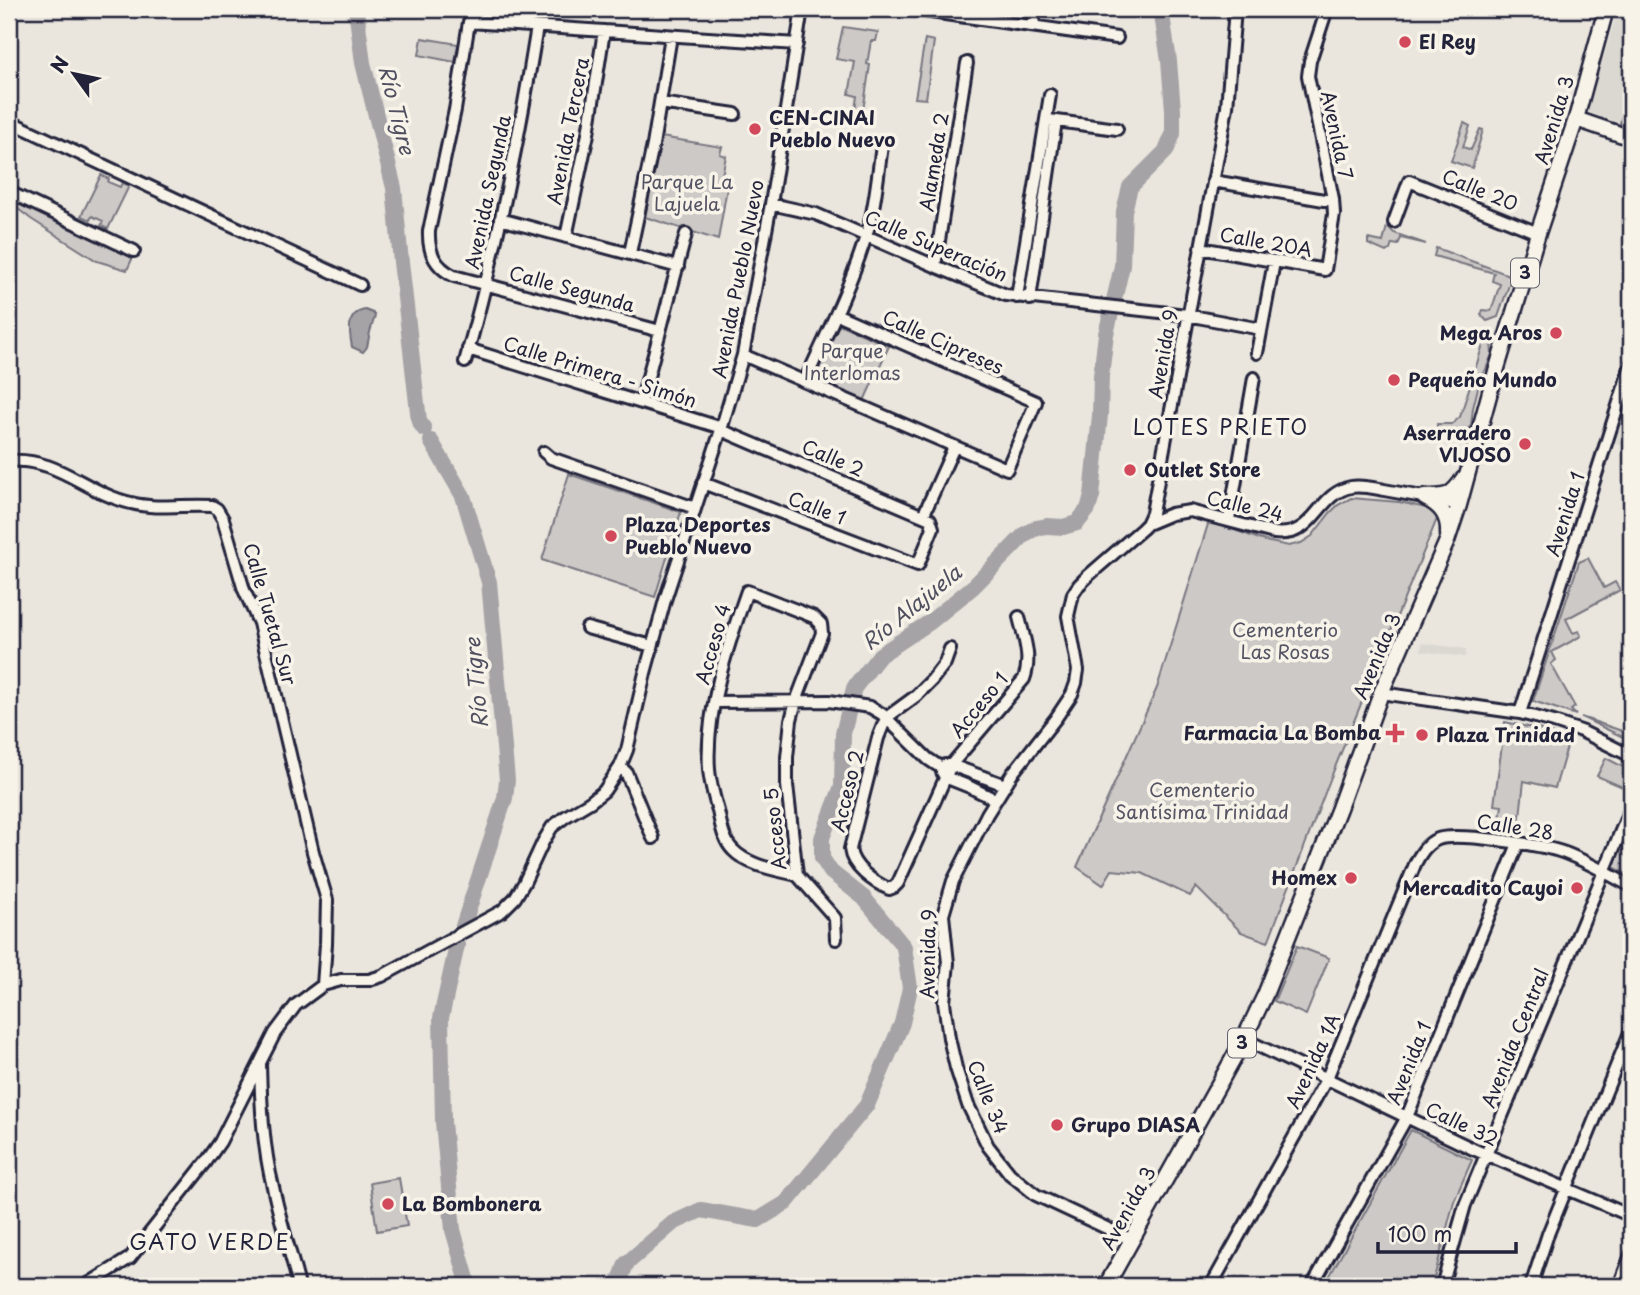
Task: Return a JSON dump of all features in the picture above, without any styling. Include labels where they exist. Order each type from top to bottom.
[{"type":"main road","name":"Avenida 3","points":[[1106,1286],[1244,1039],[1277,967],[1381,693],[1447,541],[1460,505],[1491,388],[1538,233],[1576,119],[1606,9]]},
{"type":"main road","points":[[1576,119],[1631,138]]},
{"type":"main road","points":[[1424,497],[1440,497],[1453,493],[1471,465]]},
{"type":"main road","points":[[1424,497],[1436,503],[1446,516],[1447,541]]},
{"type":"street","name":"Avenida Pueblo Nuevo","points":[[85,1286],[130,1258],[206,1162],[219,1142],[275,1032],[296,1005],[323,985],[341,980],[369,980],[382,976],[502,911],[515,898],[524,883],[552,827],[604,791],[620,767],[627,750],[652,646],[743,355],[771,204],[802,9]]},
{"type":"street","points":[[909,9],[1118,38]]},
{"type":"street","points":[[1033,26],[1035,9]]},
{"type":"street","name":"Avenida 9","points":[[945,1013],[948,972],[943,925],[945,905],[953,881],[1005,785],[1072,694],[1078,670],[1068,616],[1073,594],[1079,584],[1147,524],[1156,498],[1187,315],[1227,107],[1235,9]]},
{"type":"street","name":"Avenida 7","points":[[1325,270],[1334,214],[1333,199],[1308,76],[1310,61],[1327,9]]},
{"type":"street","name":"Calle Segunda","points":[[537,27],[469,22],[455,110],[429,231],[431,253],[437,265],[454,276],[660,331]]},
{"type":"street","points":[[537,27],[797,44]]},
{"type":"street","name":"Avenida Segunda","points":[[465,362],[486,284],[522,122],[537,27]]},
{"type":"street","name":"Avenida Tercera","points":[[566,237],[588,134],[604,31]]},
{"type":"street","points":[[630,253],[653,145],[671,36]]},
{"type":"street","name":"Alameda 2","points":[[935,266],[967,63]]},
{"type":"street","points":[[1030,299],[1051,120],[1050,95]]},
{"type":"street","points":[[660,103],[735,114]]},
{"type":"street","points":[[1051,120],[1117,129]]},
{"type":"street","points":[[1017,297],[1051,120]]},
{"type":"street","points":[[9,121],[360,285]]},
{"type":"street","points":[[805,381],[852,276],[870,225],[882,146]]},
{"type":"street","points":[[1213,181],[1324,200],[1333,199]]},
{"type":"street","name":"Calle 20","points":[[1394,222],[1409,181],[1538,233]]},
{"type":"street","points":[[9,192],[134,251]]},
{"type":"street","name":"Calle Superación","points":[[771,204],[807,211],[996,292],[1030,299],[1187,315],[1261,329]]},
{"type":"street","points":[[500,219],[678,267]]},
{"type":"street","points":[[641,402],[686,234]]},
{"type":"street","name":"Calle 20A","points":[[1200,248],[1325,270]]},
{"type":"street","points":[[1257,354],[1274,262]]},
{"type":"street","name":"Calle Cipreses","points":[[836,314],[1036,402],[1007,470],[954,446]]},
{"type":"street","name":"Calle Primera - Simón","points":[[468,349],[722,429]]},
{"type":"street","points":[[743,355],[954,446],[927,517]]},
{"type":"street","name":"Avenida 1","points":[[1520,713],[1631,365]]},
{"type":"street","points":[[1229,520],[1254,378]]},
{"type":"street","name":"Calle 2","points":[[722,429],[927,517]]},
{"type":"street","points":[[544,452],[551,458],[695,508]]},
{"type":"street","name":"Calle Tuetal Sur","points":[[9,461],[34,461],[51,466],[107,495],[131,503],[166,507],[212,506],[217,509],[225,524],[244,590],[259,623],[327,900],[323,985]]},
{"type":"street","name":"Calle 1","points":[[703,483],[918,565],[933,528],[927,517]]},
{"type":"street","name":"Calle 24","points":[[1147,524],[1171,514],[1196,512],[1288,534],[1308,523],[1337,493],[1364,486],[1460,505]]},
{"type":"street","points":[[1156,498],[1160,510],[1171,514]]},
{"type":"street","name":"Acceso 4","points":[[715,702],[725,655],[747,591],[814,617],[821,624],[822,633],[796,701]]},
{"type":"street","name":"Acceso 1","points":[[945,769],[1024,679],[1028,660],[1019,617]]},
{"type":"street","points":[[587,628],[652,646]]},
{"type":"street","points":[[886,718],[916,696],[932,680],[945,663],[950,649]]},
{"type":"street","points":[[1381,693],[1520,713],[1569,726],[1631,756]]},
{"type":"street","name":"Acceso 5","points":[[796,701],[791,720],[787,775],[797,876],[835,918],[836,939]]},
{"type":"street","points":[[797,876],[746,859],[734,852],[727,843],[713,795],[709,769],[710,734],[715,702],[829,701],[863,705],[886,718],[928,759],[970,787],[996,800]]},
{"type":"street","name":"Acceso 2","points":[[886,718],[878,737],[850,849],[851,859],[881,886],[889,890],[898,883],[945,769]]},
{"type":"street","points":[[1609,744],[1631,747]]},
{"type":"street","points":[[620,767],[626,772],[653,838]]},
{"type":"street","points":[[945,769],[1005,785]]},
{"type":"street","name":"Avenida Central","points":[[1442,1286],[1460,1219],[1631,807]]},
{"type":"street","name":"Calle 28","points":[[1430,844],[1455,836],[1542,847],[1563,852],[1631,886]]},
{"type":"street","name":"Avenida 1A","points":[[1211,1286],[1327,1078],[1416,862],[1430,844]]},
{"type":"street","name":"Avenida 1","points":[[1312,1286],[1407,1117],[1518,844]]},
{"type":"street","name":"Calle 34","points":[[945,1013],[956,1068],[968,1105],[998,1161],[1036,1195],[1132,1240]]},
{"type":"street","points":[[1531,1286],[1548,1234],[1631,1030]]},
{"type":"street","name":"Calle 32","points":[[1244,1039],[1486,1155],[1631,1216]]},
{"type":"street","points":[[260,1061],[261,1110],[272,1187],[299,1286]]},
{"type":"street","points":[[1619,1286],[1631,1255]]},
{"type":"shaded area","points":[[1616,16],[1631,20],[1631,81],[1620,123],[1587,112]]},
{"type":"shaded area","points":[[365,310],[375,316],[367,347],[363,352],[352,347],[350,324],[355,315]]},
{"type":"shaded area","points":[[1622,423],[1631,426],[1631,448],[1616,443]]},
{"type":"shaded area","points":[[1422,643],[1466,649],[1465,657],[1421,651]]},
{"type":"green space","points":[[843,27],[878,32],[876,41],[871,41],[863,111],[855,110],[857,96],[849,94],[855,62],[836,59]]},
{"type":"green space","points":[[422,38],[458,44],[455,62],[419,55]]},
{"type":"green space","points":[[925,39],[934,41],[926,99],[915,98]]},
{"type":"green space","points":[[1631,81],[1631,127],[1620,123]]},
{"type":"green space","points":[[1464,123],[1470,126],[1463,147],[1471,150],[1480,129],[1483,130],[1472,168],[1451,161]]},
{"type":"green space","name":"Parque La Lajuela","points":[[661,137],[722,147],[720,154],[726,156],[721,180],[728,182],[718,240],[645,217]]},
{"type":"green space","points":[[101,175],[109,179],[108,182],[120,187],[122,183],[129,186],[108,229],[101,226],[103,221],[92,216],[90,220],[81,216]]},
{"type":"green space","points":[[9,197],[134,255],[127,270],[97,261],[31,219],[9,202]]},
{"type":"green space","points":[[1387,226],[1394,233],[1426,244],[1401,238],[1398,245],[1392,244],[1386,252],[1368,244],[1368,239],[1383,242]]},
{"type":"green space","points":[[1436,248],[1512,276],[1498,317],[1487,321],[1481,315],[1483,310],[1491,311],[1500,284],[1492,281],[1494,273],[1434,256]]},
{"type":"green space","name":"Parque Interlomas","points":[[841,325],[889,346],[864,401],[815,377],[837,327]]},
{"type":"green space","points":[[1485,338],[1491,342],[1492,354],[1481,376],[1471,426],[1464,432],[1437,429],[1437,424],[1452,424],[1460,417]]},
{"type":"green space","name":"Plaza Deportes Pueblo Nuevo","points":[[569,474],[681,512],[655,597],[542,560]]},
{"type":"green space","points":[[1351,498],[1399,502],[1431,509],[1437,519],[1331,777],[1268,942],[1241,932],[1196,887],[1190,896],[1142,873],[1112,870],[1103,885],[1077,867],[1157,688],[1209,521],[1265,541],[1289,546],[1312,536],[1338,505]]},
{"type":"green space","points":[[1588,558],[1604,588],[1615,582],[1620,590],[1566,619],[1573,633],[1579,631],[1581,636],[1552,652],[1556,660],[1551,664],[1575,707],[1571,710],[1576,715],[1533,701],[1579,562]]},
{"type":"green space","points":[[1581,717],[1631,734],[1631,741]]},
{"type":"green space","points":[[1505,722],[1542,730],[1569,740],[1555,788],[1524,781],[1518,834],[1498,831],[1502,806],[1494,805]]},
{"type":"green space","points":[[1606,758],[1631,771],[1627,789],[1597,776]]},
{"type":"green space","points":[[1631,826],[1631,876],[1613,867]]},
{"type":"green space","points":[[1297,946],[1329,958],[1306,1015],[1274,1001]]},
{"type":"green space","points":[[1411,1130],[1472,1160],[1454,1201],[1432,1286],[1324,1286]]},
{"type":"green space","name":"La Bombonera","points":[[399,1178],[407,1226],[377,1231],[370,1183]]},
{"type":"waterway","name":"Río Tigre","points":[[356,9],[363,63],[394,188],[419,421],[424,429]]},
{"type":"waterway","name":"Río Alajuela","points":[[618,1286],[626,1264],[673,1223],[701,1210],[758,1220],[786,1203],[867,1105],[902,1023],[910,988],[904,947],[864,898],[831,872],[822,858],[822,838],[842,786],[843,734],[854,688],[880,655],[930,622],[974,586],[1025,534],[1036,528],[1063,527],[1077,523],[1088,509],[1092,496],[1106,334],[1122,266],[1124,211],[1130,187],[1166,151],[1173,134],[1169,61],[1161,9]]},
{"type":"waterway","name":"Río Tigre","points":[[431,441],[463,496],[489,582],[507,780],[505,798],[463,926]]},
{"type":"waterway","name":"Río Tigre","points":[[457,945],[441,1018],[443,1122],[453,1230],[469,1286]]},
{"type":"place","name":"El Rey","points":[[1405,42]]},
{"type":"place","name":"CEN-CINAI Pueblo Nuevo","points":[[755,129]]},
{"type":"place","name":"Mega Aros","points":[[1556,333]]},
{"type":"place","name":"Pequeño Mundo","points":[[1394,380]]},
{"type":"place","name":"Aserradero VIJOSO","points":[[1525,444]]},
{"type":"place","name":"Outlet Store","points":[[1130,470]]},
{"type":"place","name":"Plaza Deportes Pueblo Nuevo","points":[[611,536]]},
{"type":"place","name":"Farmacia La Bomba","points":[[1395,733]]},
{"type":"place","name":"Plaza Trinidad","points":[[1422,735]]},
{"type":"place","name":"Homex","points":[[1351,878]]},
{"type":"place","name":"Mercadito Cayoi","points":[[1577,888]]},
{"type":"place","name":"Grupo DIASA","points":[[1057,1125]]},
{"type":"place","name":"La Bombonera","points":[[388,1204]]},
{"type":"district","name":"LOTES PRIETO","points":[[1221,428]]},
{"type":"district","name":"GATO VERDE","points":[[210,1243]]},
{"type":"park label","name":"Cementerio Las Rosas","points":[[1285,641]]},
{"type":"park label","name":"Cementerio Santísima Trinidad","points":[[1202,801]]}]
